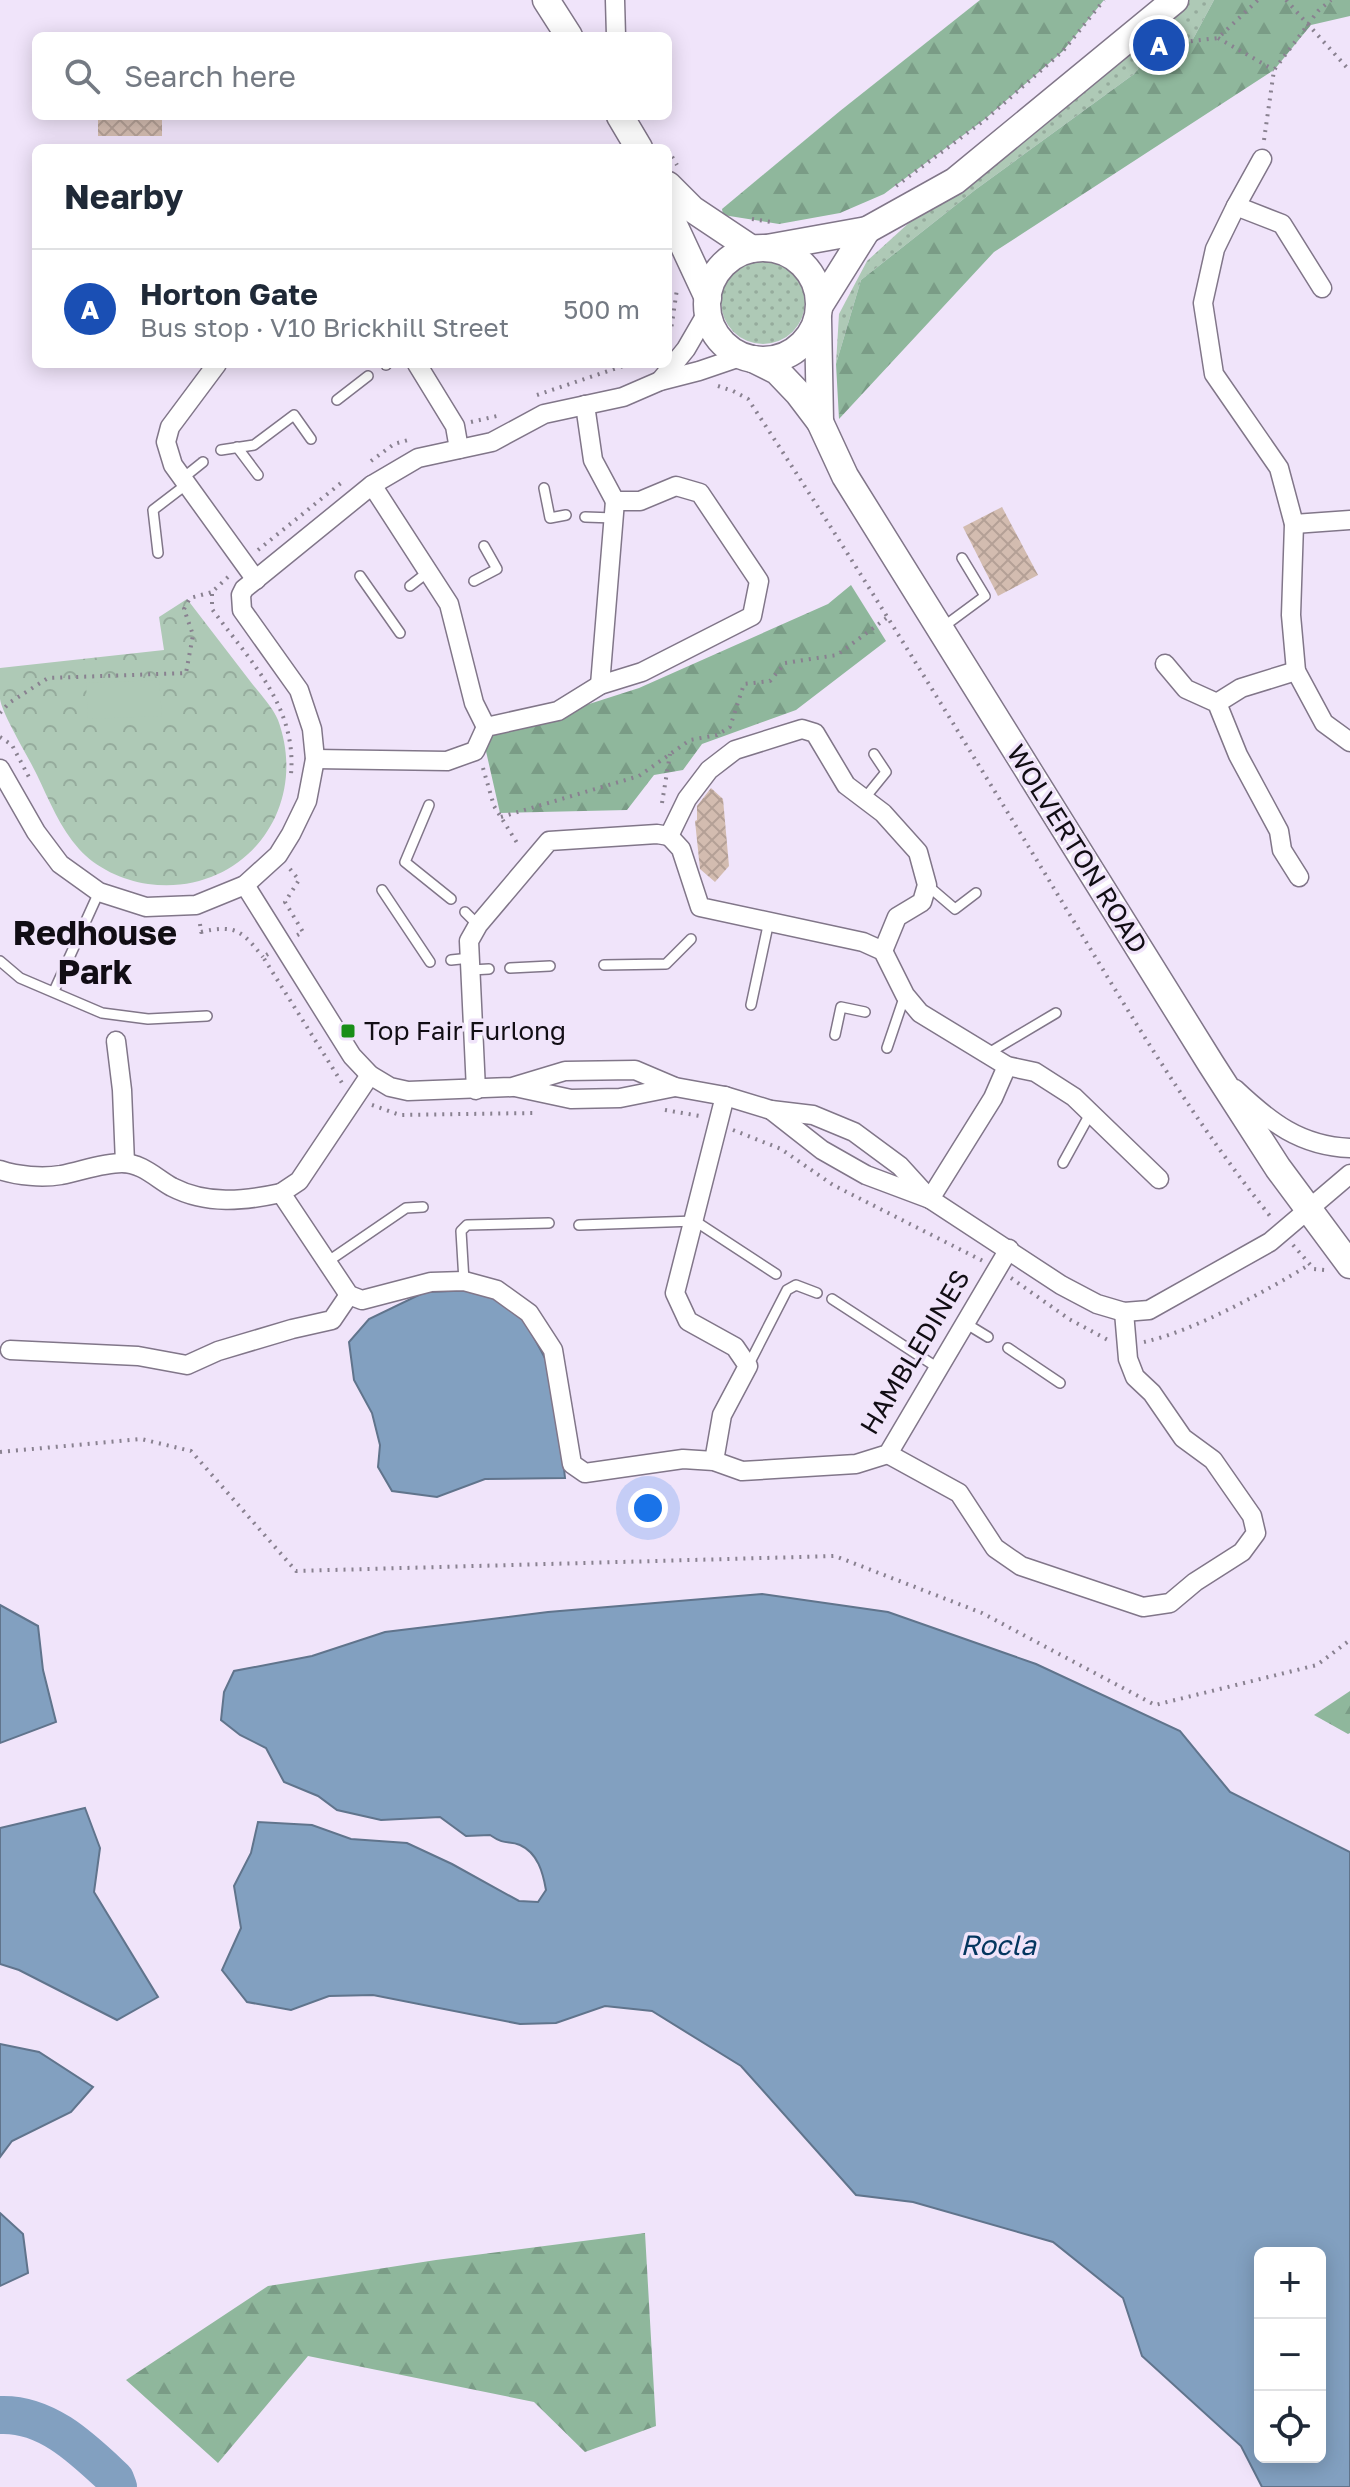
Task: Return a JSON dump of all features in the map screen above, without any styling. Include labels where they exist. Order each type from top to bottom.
[{"type":"street","points":[[546,0],[566,32]]},
{"type":"street","points":[[615,0],[616,32]]},
{"type":"street","points":[[672,366],[686,349],[708,304],[712,281],[722,266],[736,255],[759,248],[867,230],[955,181],[1175,0]]},
{"type":"street","points":[[622,120],[637,144]]},
{"type":"street","points":[[1262,159],[1215,249],[1203,303],[1214,374],[1279,468],[1294,524],[1291,615],[1296,671],[1324,723],[1350,742]]},
{"type":"street","points":[[672,189],[692,209],[759,248],[783,251],[799,260],[810,272],[817,288],[819,312]]},
{"type":"street","points":[[1236,206],[1282,224],[1322,288]]},
{"type":"street","points":[[672,221],[708,304],[719,338],[748,357]]},
{"type":"street","points":[[0,769],[36,832],[60,864],[99,892],[146,907],[196,905],[245,885],[278,855],[291,834],[307,801],[315,759],[312,729],[299,690],[242,610],[241,595],[372,485],[418,458],[492,442],[544,414],[623,397],[660,381],[748,357],[769,360],[785,356],[810,335],[819,312],[867,230]]},
{"type":"street","name":"WOLVERTON ROAD","points":[[819,312],[820,422]]},
{"type":"street","name":"WOLVERTON ROAD","points":[[748,357],[786,378],[820,422],[845,476],[1211,1064],[1278,1168],[1309,1209],[1339,1267]]},
{"type":"street","points":[[214,368],[170,427],[166,442],[173,465],[256,580]]},
{"type":"street","points":[[419,368],[455,426],[459,449]]},
{"type":"street","points":[[660,381],[671,368]]},
{"type":"street","points":[[585,405],[593,460],[615,509],[600,685]]},
{"type":"street","points":[[315,759],[447,761],[475,751],[486,727],[474,703],[450,596],[428,572],[372,485]]},
{"type":"street","points":[[486,727],[558,711],[600,685],[642,672],[752,616],[759,581],[700,493],[676,486],[615,509]]},
{"type":"street","points":[[1294,524],[1350,520]]},
{"type":"street","points":[[1165,664],[1186,689],[1217,703],[1238,755],[1279,831],[1282,850],[1299,877]]},
{"type":"street","points":[[1217,703],[1241,688],[1296,671]]},
{"type":"street","points":[[663,835],[709,770],[735,750],[802,729],[815,733],[846,785],[883,813],[918,852],[927,885],[922,902],[897,917],[883,951]]},
{"type":"street","points":[[476,1090],[477,966],[469,941],[471,919],[549,841],[663,835],[681,849],[698,914],[769,921],[863,942],[883,951],[905,995],[920,1013],[1007,1066],[1035,1072],[1074,1097],[1159,1179]]},
{"type":"street","points":[[245,885],[352,1056],[370,1075],[390,1087],[408,1091],[476,1090],[512,1087],[565,1071],[635,1070],[675,1087],[725,1096],[771,1110],[813,1115],[854,1132],[900,1166],[930,1199]]},
{"type":"street","points":[[116,1041],[125,1163]]},
{"type":"street","points":[[1211,1064],[1264,1115],[1292,1134],[1313,1144],[1350,1148]]},
{"type":"street","points":[[930,1199],[993,1098],[1007,1066]]},
{"type":"street","points":[[0,1170],[15,1175],[58,1176],[125,1163],[148,1170],[174,1188],[207,1199],[246,1201],[281,1193],[299,1181],[370,1075]]},
{"type":"street","points":[[512,1087],[571,1099],[620,1098],[675,1087]]},
{"type":"street","points":[[714,1461],[722,1415],[748,1366],[735,1347],[688,1321],[675,1293],[725,1096]]},
{"type":"street","points":[[771,1110],[822,1150],[866,1175],[930,1199],[1061,1285],[1097,1304],[1124,1312],[1149,1310],[1270,1242],[1350,1174]]},
{"type":"street","points":[[10,1350],[138,1356],[187,1365],[218,1351],[332,1320],[355,1298],[281,1193]]},
{"type":"street","name":"HAMBLEDINES","points":[[355,1298],[431,1282],[464,1281],[497,1290],[529,1313],[553,1350],[572,1464],[585,1473],[683,1459],[714,1461],[742,1471],[856,1464],[888,1454],[1009,1249]]},
{"type":"street","points":[[888,1454],[959,1493],[995,1548],[1021,1566],[1143,1607],[1170,1603],[1195,1582],[1242,1552],[1256,1533],[1252,1516],[1213,1460],[1183,1438],[1152,1393],[1135,1377],[1128,1359],[1124,1312]]},
{"type":"lane","points":[[337,400],[368,376]]},
{"type":"lane","points":[[221,450],[254,445],[294,415],[311,439]]},
{"type":"lane","points":[[237,447],[258,475]]},
{"type":"lane","points":[[158,553],[153,510],[203,462]]},
{"type":"lane","points":[[544,488],[550,518],[566,515]]},
{"type":"lane","points":[[585,517],[615,509]]},
{"type":"lane","points":[[474,581],[497,569],[484,546]]},
{"type":"lane","points":[[940,629],[985,596],[962,558]]},
{"type":"lane","points":[[410,586],[428,572]]},
{"type":"lane","points":[[360,576],[400,633]]},
{"type":"lane","points":[[382,606],[392,599]]},
{"type":"lane","points":[[864,799],[886,772],[874,754]]},
{"type":"lane","points":[[429,805],[405,862],[451,899]]},
{"type":"lane","points":[[927,885],[955,909],[976,893]]},
{"type":"lane","points":[[382,890],[430,962]]},
{"type":"lane","points":[[54,991],[99,892]]},
{"type":"lane","points":[[751,1005],[769,921]]},
{"type":"lane","points":[[604,965],[666,964],[691,939]]},
{"type":"lane","points":[[451,960],[477,966]]},
{"type":"lane","points":[[0,961],[20,978],[102,1013],[148,1019],[207,1016]]},
{"type":"lane","points":[[510,968],[550,966]]},
{"type":"lane","points":[[887,1048],[905,995]]},
{"type":"lane","points":[[835,1035],[841,1007],[865,1012]]},
{"type":"lane","points":[[987,1054],[1056,1013]]},
{"type":"lane","points":[[885,1017],[896,1020]]},
{"type":"lane","points":[[1063,1163],[1090,1114]]},
{"type":"lane","points":[[327,1262],[406,1208],[423,1207]]},
{"type":"lane","points":[[579,1225],[695,1221],[776,1274]]},
{"type":"lane","points":[[464,1281],[461,1231],[467,1225],[549,1223]]},
{"type":"lane","points":[[748,1366],[787,1290],[796,1285],[817,1293]]},
{"type":"lane","points":[[832,1299],[938,1368]]},
{"type":"lane","points":[[965,1323],[988,1337]]},
{"type":"lane","points":[[1008,1348],[1060,1383]]},
{"type":"path","points":[[884,194],[986,119],[1063,51],[1104,0]]},
{"type":"path","points":[[1218,38],[1258,0]]},
{"type":"path","points":[[1286,0],[1350,71]]},
{"type":"path","points":[[1262,159],[1274,70],[1311,25],[1318,11],[1331,0]]},
{"type":"path","points":[[1159,45],[1218,38],[1274,70]]},
{"type":"path","points":[[751,219],[779,224]]},
{"type":"path","points":[[672,318],[678,291],[673,277]]},
{"type":"path","points":[[672,335],[686,349]]},
{"type":"path","points":[[699,371],[711,384],[748,399],[888,617],[1129,1012],[1181,1093],[1271,1217]]},
{"type":"path","points":[[0,713],[9,703],[48,678],[186,673],[193,635],[184,609],[190,598],[212,592],[244,561]]},
{"type":"path","points":[[212,592],[212,609],[278,700],[291,744],[289,783]]},
{"type":"path","points":[[501,817],[639,776],[690,740],[717,735],[730,727],[744,684],[770,681],[785,663],[837,655],[888,617]]},
{"type":"path","points":[[0,737],[12,745],[32,783]]},
{"type":"path","points":[[475,751],[481,761],[494,806],[529,864]]},
{"type":"path","points":[[663,835],[670,754]]},
{"type":"path","points":[[196,905],[201,932],[222,927],[243,932],[263,957]]},
{"type":"path","points":[[1299,1254],[1314,1269],[1339,1267]]},
{"type":"path","points":[[0,1452],[141,1439],[191,1451],[296,1571],[835,1556],[982,1613],[1155,1705],[1317,1665],[1350,1640]]},
{"type":"green space","points":[[980,0],[1104,0],[1063,51],[985,119],[884,194],[840,213],[779,224],[723,215],[722,209]]},
{"type":"green space","points":[[1175,0],[1214,0],[1192,41],[1159,45],[1134,74],[975,190],[861,280],[836,364],[839,314],[867,261],[955,181]]},
{"type":"green space","points":[[1214,0],[1350,0],[1350,16],[1311,25],[1274,70],[994,252],[839,419],[836,364],[861,280],[975,190],[1134,74],[1159,45],[1192,41]]},
{"type":"green space","points":[[763,260],[779,263],[793,272],[802,286],[805,302],[802,318],[793,332],[779,341],[763,344],[747,341],[733,332],[724,318],[721,302],[724,286],[733,272],[747,263]]},
{"type":"green space","points":[[851,585],[886,641],[796,710],[702,744],[683,770],[654,775],[627,810],[500,813],[483,738],[639,688],[828,604]]},
{"type":"green space","points":[[187,599],[278,720],[286,753],[285,785],[276,815],[261,841],[239,862],[213,877],[182,884],[148,884],[129,880],[101,867],[79,849],[66,832],[2,706],[0,668],[164,650],[159,617]]},
{"type":"green space","points":[[159,680],[162,716],[88,719],[86,683]]},
{"type":"green space","points":[[1350,1691],[1350,1733],[1314,1715]]},
{"type":"green space","points":[[645,2233],[656,2426],[585,2452],[534,2402],[308,2356],[218,2463],[126,2380],[268,2286]]},
{"type":"water","points":[[482,1290],[522,1315],[554,1375],[565,1478],[485,1479],[437,1497],[392,1491],[378,1467],[380,1445],[372,1413],[354,1380],[349,1342],[369,1319],[425,1292]]},
{"type":"water","name":"Rocla","points":[[762,1594],[888,1612],[1036,1664],[1180,1731],[1230,1792],[1350,1852],[1350,2487],[1262,2487],[1241,2446],[1142,2356],[1123,2298],[1053,2242],[913,2202],[856,2195],[741,2066],[652,2011],[605,2006],[556,2023],[520,2024],[373,1995],[329,1996],[291,2010],[247,2002],[222,1970],[241,1928],[234,1886],[251,1853],[258,1822],[312,1825],[351,1839],[407,1843],[519,1901],[538,1902],[546,1890],[535,1858],[520,1845],[490,1835],[466,1836],[440,1817],[381,1820],[337,1810],[318,1796],[284,1782],[266,1748],[240,1735],[221,1720],[224,1692],[234,1671],[312,1656],[385,1632],[548,1612]]},
{"type":"water","points":[[0,1605],[38,1626],[43,1670],[56,1722],[0,1743]]},
{"type":"water","points":[[85,1808],[100,1848],[94,1892],[158,1997],[117,2020],[19,1970],[0,1964],[0,1828]]},
{"type":"water","points":[[0,2044],[39,2052],[93,2087],[71,2112],[12,2141],[0,2157]]},
{"type":"water","points":[[0,2213],[23,2234],[28,2273],[0,2286]]},
{"type":"building","points":[[98,120],[162,120],[162,136],[98,136]]},
{"type":"building","points":[[1002,507],[1038,575],[998,596],[963,527]]},
{"type":"building","points":[[711,788],[723,799],[729,866],[715,882],[700,869],[695,821],[697,806]]},
{"type":"waterway","points":[[0,2415],[17,2416],[49,2426],[90,2456],[115,2479],[118,2487]]},
{"type":"place","name":"Horton Gate","points":[[1159,45]]},
{"type":"place","name":"Top Fair Furlong","points":[[348,1031]]},
{"type":"district","name":"Redhouse Park","points":[[95,952]]}]
